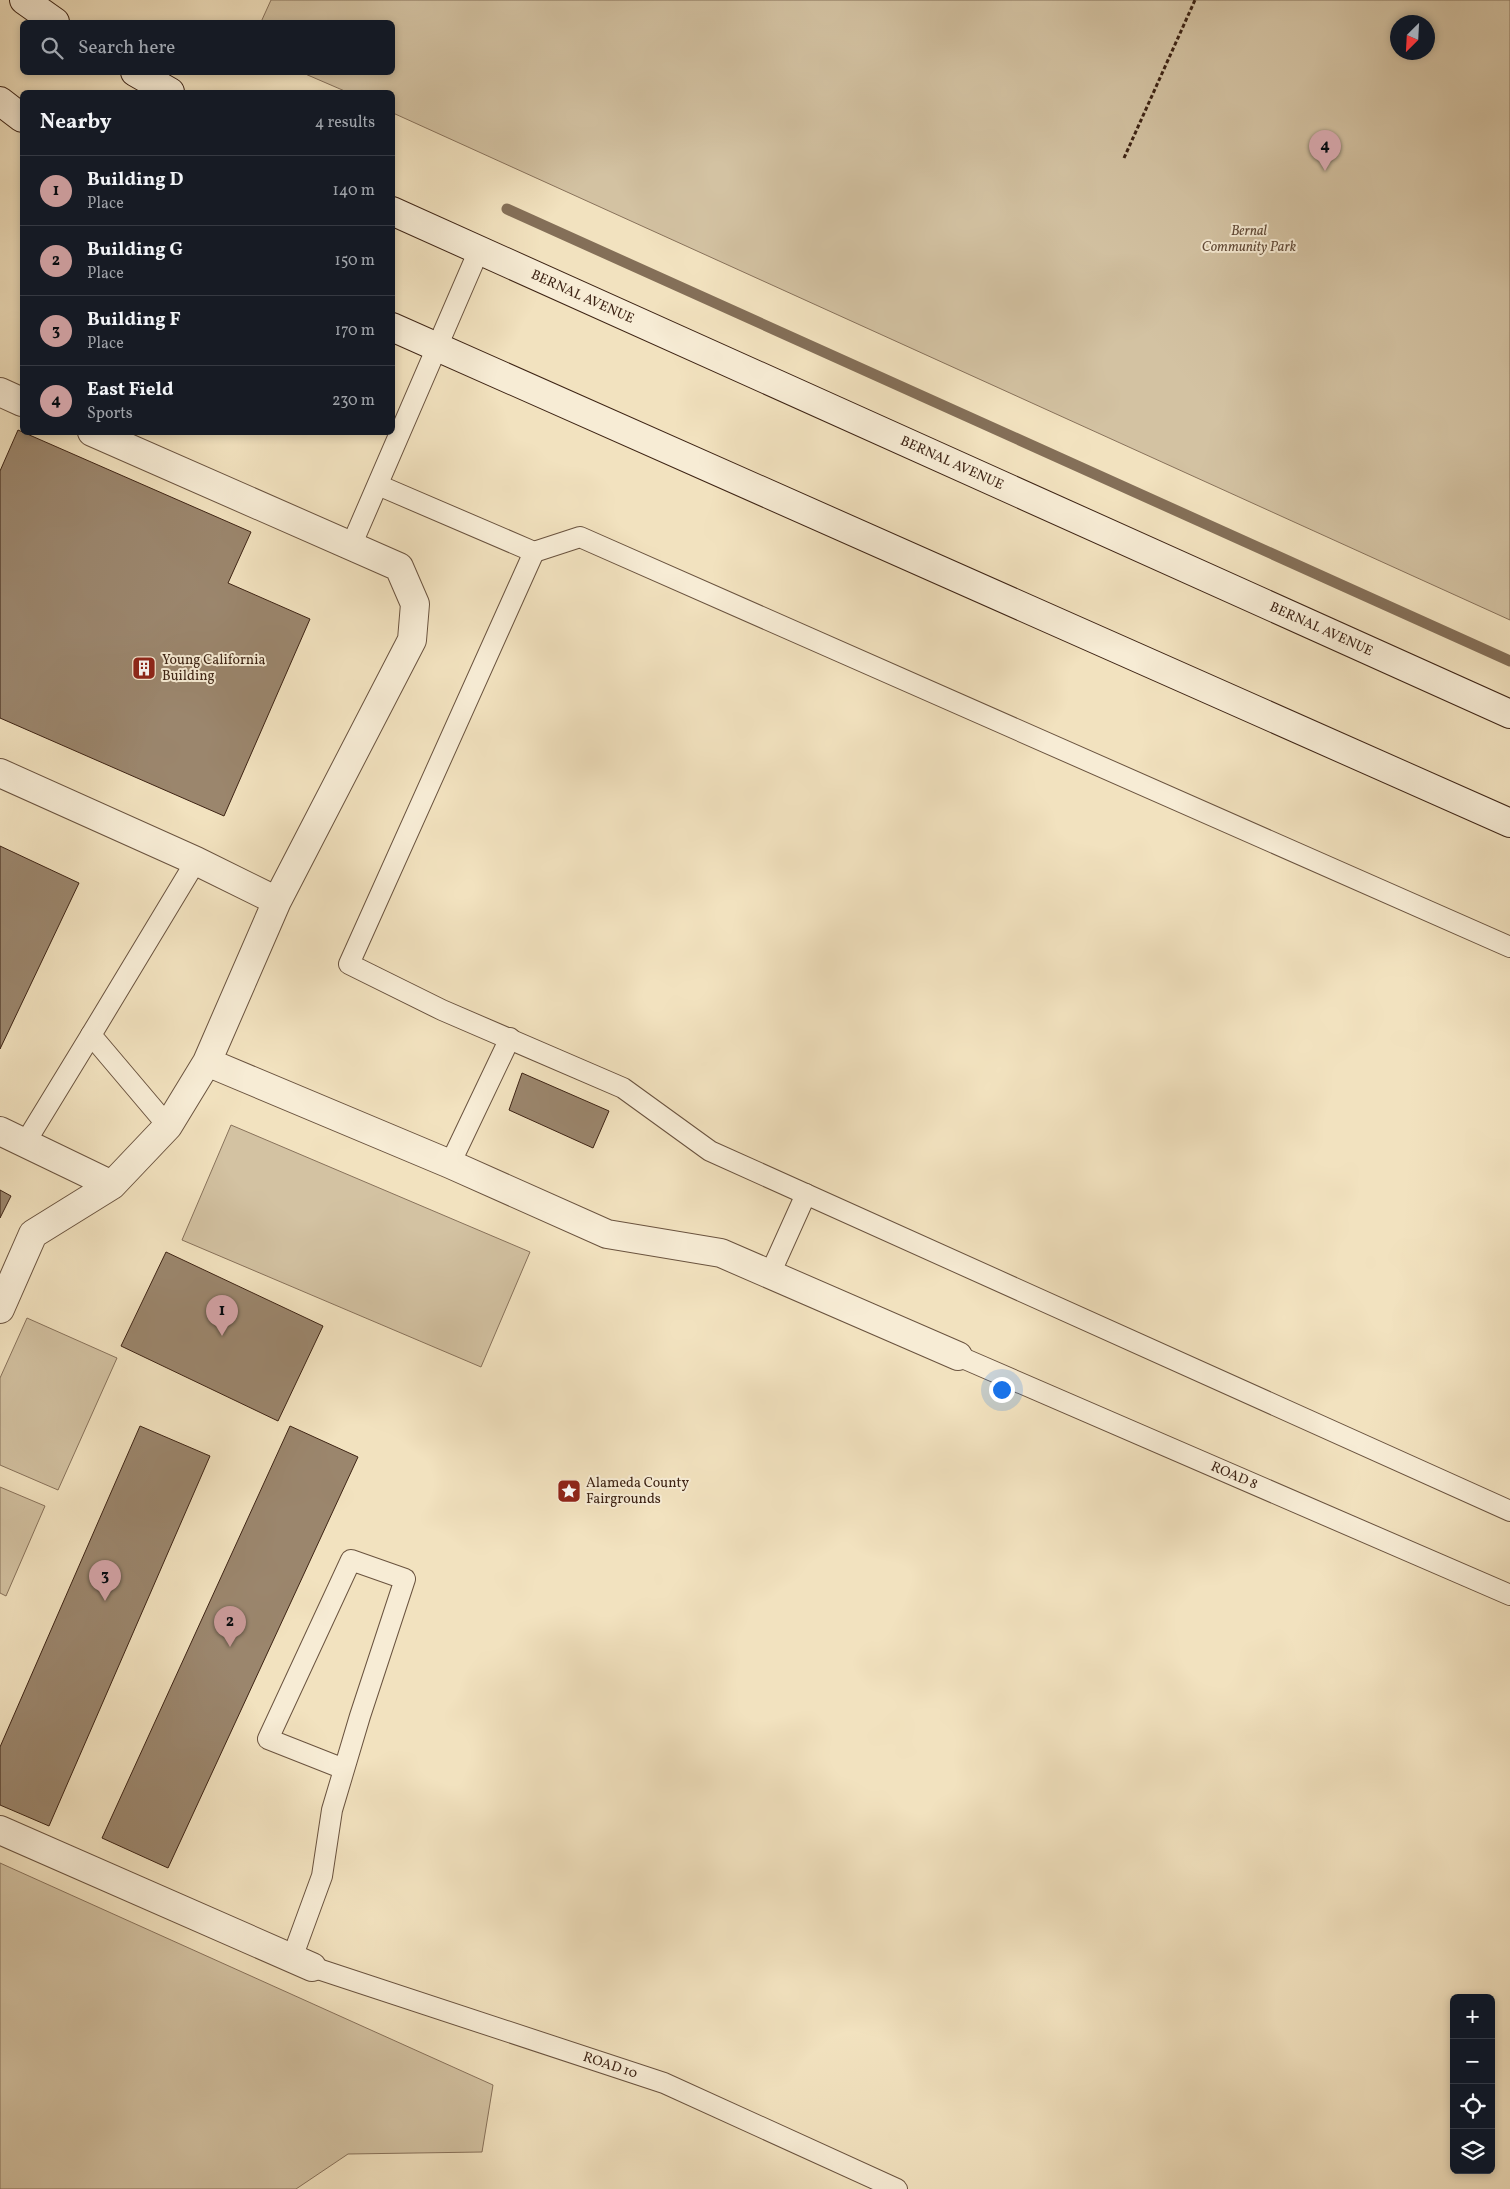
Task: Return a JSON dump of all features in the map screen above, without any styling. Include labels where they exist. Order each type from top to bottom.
[{"type":"street","points":[[24,0],[52,20]]},
{"type":"street","points":[[140,75],[166,90]]},
{"type":"street","points":[[0,101],[20,116]]},
{"type":"street","name":"BERNAL AVENUE","points":[[395,211],[1510,714]]},
{"type":"street","points":[[395,328],[1510,823]]},
{"type":"street","points":[[0,392],[20,401]]},
{"type":"street","points":[[0,1309],[33,1234],[112,1185],[168,1126],[207,1062],[277,900],[412,640],[415,604],[399,568],[99,435]]},
{"type":"street","points":[[0,773],[196,861],[277,900]]},
{"type":"street","points":[[207,1062],[450,1164],[607,1234],[721,1253],[958,1356]]},
{"type":"street","points":[[0,1131],[112,1185]]},
{"type":"street","points":[[0,1830],[302,1963]]},
{"type":"lane","points":[[351,546],[479,250]]},
{"type":"lane","points":[[378,485],[534,552],[580,537],[1510,948]]},
{"type":"lane","points":[[534,552],[349,964],[442,1010],[624,1088],[710,1151],[1510,1511]]},
{"type":"lane","points":[[25,1143],[196,861]]},
{"type":"lane","points":[[91,1035],[168,1126]]},
{"type":"lane","points":[[450,1164],[510,1038]]},
{"type":"lane","points":[[770,1274],[806,1194]]},
{"type":"lane","name":"ROAD 8","points":[[958,1356],[1510,1595]]},
{"type":"lane","points":[[302,1963],[322,1876],[332,1810],[405,1579],[351,1560],[268,1739],[344,1769]]},
{"type":"lane","name":"ROAD 10","points":[[302,1963],[664,2083],[897,2189]]},
{"type":"path","points":[[1124,158],[1195,0]]},
{"type":"green space","name":"Bernal Community Park","points":[[271,0],[1510,0],[1510,620],[395,114],[395,90],[342,90],[308,75],[395,75],[395,20],[262,20]]},
{"type":"green space","points":[[231,1125],[530,1252],[481,1367],[182,1240]]},
{"type":"green space","points":[[27,1318],[117,1358],[58,1490],[0,1465],[0,1378]]},
{"type":"green space","points":[[0,1487],[45,1506],[6,1596],[0,1593]]},
{"type":"green space","points":[[0,1863],[493,2085],[482,2152],[348,2154],[296,2189],[0,2189]]},
{"type":"building","name":"Young California Building","points":[[18,430],[20,431],[20,435],[29,435],[251,532],[228,583],[310,619],[224,816],[0,718],[0,471]]},
{"type":"building","points":[[0,846],[79,883],[0,1049]]},
{"type":"building","points":[[522,1073],[609,1111],[593,1148],[509,1110]]},
{"type":"building","points":[[0,1190],[11,1196],[0,1218]]},
{"type":"building","points":[[166,1252],[323,1326],[278,1421],[121,1346]]},
{"type":"building","points":[[140,1426],[210,1456],[49,1826],[0,1805],[0,1747]]},
{"type":"building","points":[[290,1426],[358,1457],[168,1868],[102,1838]]},
{"type":"waterway","points":[[507,209],[1510,661]]},
{"type":"place","name":"East Field","points":[[1325,171]]},
{"type":"place","name":"Young California Building","points":[[144,668]]},
{"type":"place","name":"Building D","points":[[222,1336]]},
{"type":"place","name":"Alameda County Fairgrounds","points":[[569,1491]]},
{"type":"place","name":"Building F","points":[[105,1601]]},
{"type":"place","name":"Building G","points":[[230,1647]]}]
